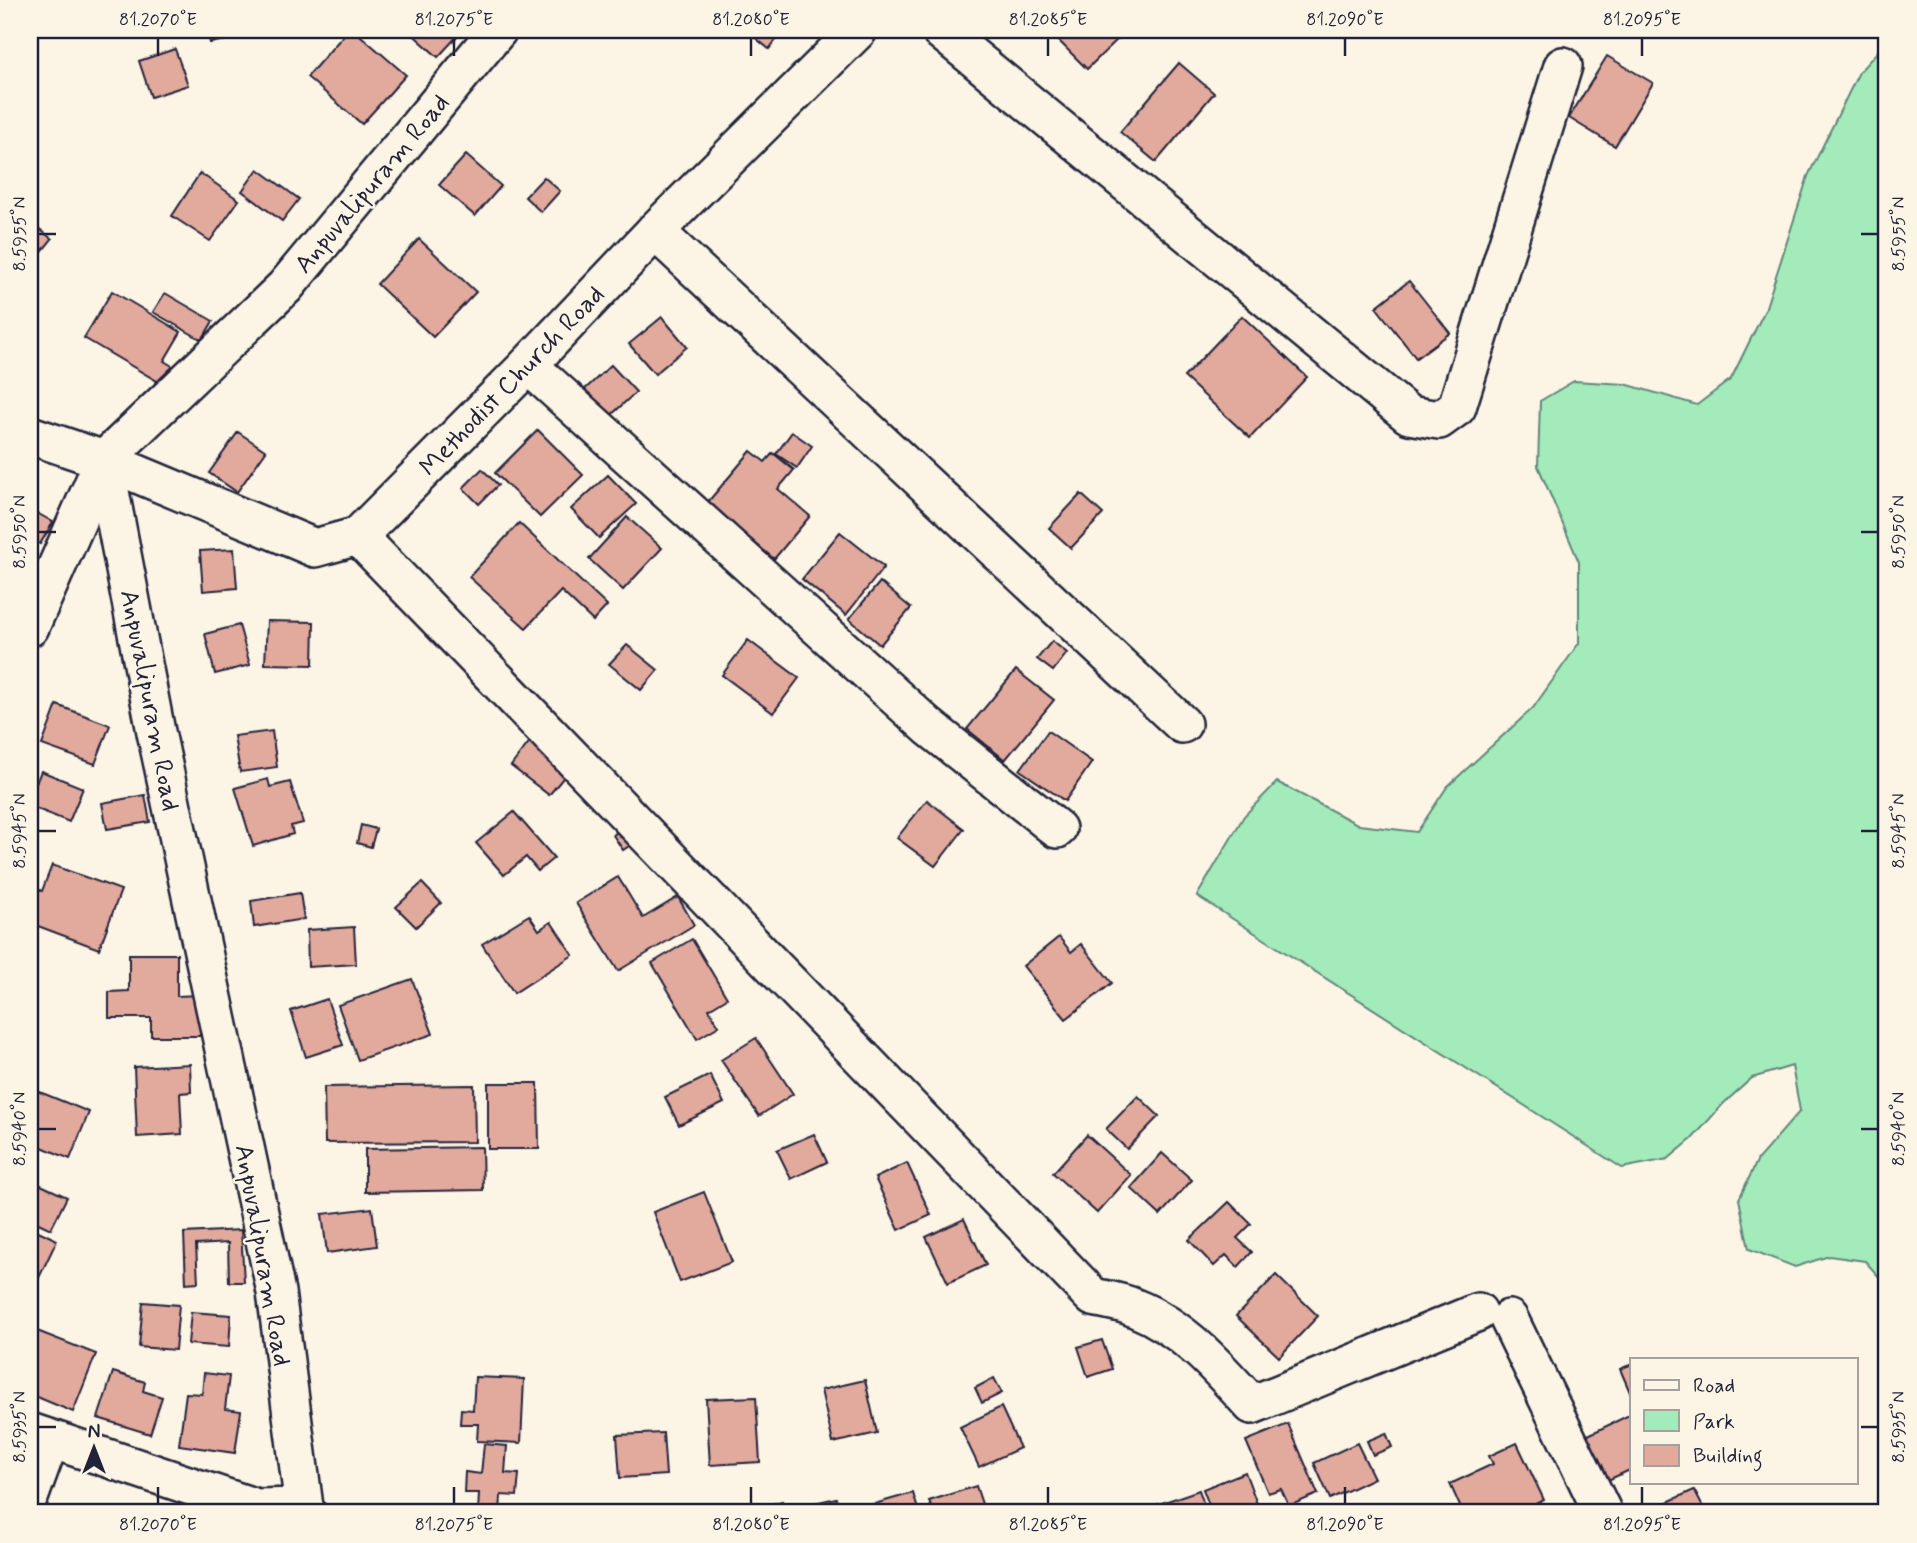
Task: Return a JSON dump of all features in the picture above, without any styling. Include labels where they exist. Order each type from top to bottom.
[{"type":"street","name":"Anpuvalipuram Road","points":[[305,1510],[276,1292],[159,745],[104,460],[285,287],[498,30]]},
{"type":"street","name":"Methodist Church Road","points":[[30,435],[104,460],[315,548],[358,536],[527,365],[655,230],[858,30]]},
{"type":"street","points":[[940,30],[1409,415],[1439,420],[1457,407],[1563,66]]},
{"type":"street","points":[[655,230],[1182,724]]},
{"type":"street","points":[[527,365],[929,727],[1057,829]]},
{"type":"street","points":[[30,628],[104,460]]},
{"type":"street","points":[[358,536],[1093,1297],[1135,1307],[1171,1328],[1210,1359],[1252,1405],[1494,1316],[1602,1513]]},
{"type":"street","points":[[30,1495],[40,1436],[256,1508],[305,1510]]},
{"type":"green space","points":[[1887,41],[1887,1286],[1865,1261],[1829,1256],[1795,1267],[1749,1249],[1739,1199],[1758,1159],[1800,1111],[1792,1066],[1752,1078],[1723,1104],[1692,1139],[1668,1159],[1622,1168],[1197,896],[1244,816],[1277,782],[1359,825],[1417,832],[1447,787],[1533,708],[1579,643],[1579,562],[1538,466],[1540,401],[1574,381],[1625,384],[1697,405],[1731,379],[1765,310],[1808,176],[1859,72]]},
{"type":"building","points":[[207,30],[273,30],[210,43]]},
{"type":"building","points":[[348,30],[354,30],[406,75],[362,124],[307,77]]},
{"type":"building","points":[[408,30],[463,30],[438,57]]},
{"type":"building","points":[[748,30],[784,30],[769,49]]},
{"type":"building","points":[[1048,30],[1121,30],[1124,33],[1087,69]]},
{"type":"building","points":[[175,49],[188,85],[151,97],[139,61]]},
{"type":"building","points":[[1607,56],[1653,83],[1615,146],[1569,118]]},
{"type":"building","points":[[1179,63],[1214,93],[1156,162],[1120,132]]},
{"type":"building","points":[[466,155],[501,186],[475,216],[439,185]]},
{"type":"building","points":[[258,169],[299,199],[282,221],[242,191]]},
{"type":"building","points":[[200,173],[239,200],[210,241],[172,216]]},
{"type":"building","points":[[544,177],[560,191],[541,212],[525,197]]},
{"type":"building","points":[[37,227],[52,239],[35,260],[30,256],[30,235]]},
{"type":"building","points":[[419,239],[476,292],[433,337],[377,284]]},
{"type":"building","points":[[1409,281],[1450,333],[1416,358],[1376,307]]},
{"type":"building","points":[[112,291],[181,332],[164,361],[179,370],[169,388],[84,338]]},
{"type":"building","points":[[165,293],[213,321],[202,340],[153,312]]},
{"type":"building","points":[[1242,316],[1307,377],[1250,438],[1184,377]]},
{"type":"building","points":[[662,317],[687,347],[655,374],[629,344]]},
{"type":"building","points":[[611,365],[636,392],[608,418],[582,392]]},
{"type":"building","points":[[538,430],[583,475],[540,517],[495,473]]},
{"type":"building","points":[[238,432],[266,451],[237,492],[209,473]]},
{"type":"building","points":[[792,432],[812,446],[797,468],[776,454]]},
{"type":"building","points":[[751,451],[765,462],[773,453],[794,470],[778,489],[810,516],[774,559],[707,503]]},
{"type":"building","points":[[482,469],[498,485],[479,504],[463,488]]},
{"type":"building","points":[[608,475],[636,504],[599,538],[571,509]]},
{"type":"building","points":[[1081,494],[1103,514],[1071,548],[1049,528]]},
{"type":"building","points":[[30,509],[53,522],[40,544],[30,538]]},
{"type":"building","points":[[627,517],[662,548],[623,590],[589,559]]},
{"type":"building","points":[[519,523],[607,606],[593,621],[561,591],[526,628],[469,577]]},
{"type":"building","points":[[840,532],[884,567],[846,615],[802,579]]},
{"type":"building","points":[[234,549],[237,588],[203,591],[200,551]]},
{"type":"building","points":[[880,582],[911,608],[880,645],[849,619]]},
{"type":"building","points":[[267,621],[314,622],[313,665],[265,664]]},
{"type":"building","points":[[239,625],[250,665],[215,674],[205,634]]},
{"type":"building","points":[[748,640],[799,678],[773,713],[722,675]]},
{"type":"building","points":[[1052,641],[1067,653],[1053,671],[1037,659]]},
{"type":"building","points":[[627,645],[658,670],[641,690],[609,664]]},
{"type":"building","points":[[1016,670],[1054,700],[1005,760],[967,729]]},
{"type":"building","points":[[57,705],[110,725],[95,764],[42,745]]},
{"type":"building","points":[[272,731],[277,767],[240,772],[234,736]]},
{"type":"building","points":[[1048,731],[1092,762],[1065,801],[1020,770]]},
{"type":"building","points":[[534,736],[573,766],[549,795],[511,766]]},
{"type":"building","points":[[41,771],[83,788],[69,822],[30,806],[30,798]]},
{"type":"building","points":[[268,779],[270,787],[290,782],[303,823],[291,826],[293,834],[253,846],[235,788]]},
{"type":"building","points":[[145,795],[150,822],[107,829],[102,803]]},
{"type":"building","points":[[927,800],[964,829],[935,866],[897,838]]},
{"type":"building","points":[[514,812],[554,858],[538,871],[526,857],[504,875],[476,843]]},
{"type":"building","points":[[631,823],[641,838],[623,850],[613,835]]},
{"type":"building","points":[[361,825],[376,829],[371,847],[357,843]]},
{"type":"building","points":[[52,865],[121,890],[99,949],[30,923],[30,886],[42,891]]},
{"type":"building","points":[[618,877],[643,918],[678,897],[694,925],[618,971],[576,903]]},
{"type":"building","points":[[422,883],[441,903],[416,927],[396,907]]},
{"type":"building","points":[[300,893],[304,919],[254,927],[251,901]]},
{"type":"building","points":[[529,915],[539,930],[551,922],[573,955],[514,993],[482,944]]},
{"type":"building","points":[[354,927],[356,964],[308,967],[307,930]]},
{"type":"building","points":[[1059,937],[1071,952],[1081,944],[1112,983],[1066,1019],[1023,966]]},
{"type":"building","points":[[692,939],[727,998],[709,1009],[719,1026],[697,1039],[652,963]]},
{"type":"building","points":[[129,954],[177,954],[177,996],[200,995],[200,1036],[151,1036],[151,1018],[109,1018],[109,992],[129,991]]},
{"type":"building","points":[[412,979],[433,1034],[358,1060],[338,1005]]},
{"type":"building","points":[[327,999],[343,1045],[306,1057],[291,1011]]},
{"type":"building","points":[[756,1038],[793,1094],[759,1116],[721,1060]]},
{"type":"building","points":[[190,1064],[191,1092],[180,1093],[182,1134],[137,1137],[134,1067]]},
{"type":"building","points":[[710,1075],[724,1103],[679,1125],[665,1097]]},
{"type":"building","points":[[488,1083],[538,1083],[539,1149],[488,1149]]},
{"type":"building","points":[[474,1085],[475,1142],[325,1143],[324,1087]]},
{"type":"building","points":[[30,1088],[89,1112],[70,1159],[30,1142]]},
{"type":"building","points":[[1138,1096],[1159,1116],[1127,1149],[1106,1129]]},
{"type":"building","points":[[814,1134],[827,1162],[791,1179],[777,1150]]},
{"type":"building","points":[[1087,1135],[1131,1175],[1097,1213],[1053,1173]]},
{"type":"building","points":[[482,1147],[483,1190],[365,1192],[365,1149]]},
{"type":"building","points":[[1162,1153],[1192,1180],[1160,1215],[1131,1188]]},
{"type":"building","points":[[907,1163],[931,1215],[899,1230],[875,1178]]},
{"type":"building","points":[[30,1180],[67,1197],[51,1229],[30,1219]]},
{"type":"building","points":[[704,1192],[732,1262],[680,1282],[653,1212]]},
{"type":"building","points":[[1229,1202],[1251,1224],[1237,1238],[1252,1252],[1238,1267],[1226,1255],[1214,1266],[1189,1240]]},
{"type":"building","points":[[372,1208],[377,1246],[327,1253],[322,1214]]},
{"type":"building","points":[[964,1219],[986,1265],[948,1283],[926,1237]]},
{"type":"building","points":[[30,1227],[57,1240],[35,1286],[30,1283]]},
{"type":"building","points":[[241,1230],[244,1282],[229,1282],[228,1243],[196,1245],[198,1282],[186,1283],[184,1233]]},
{"type":"building","points":[[1276,1275],[1318,1316],[1279,1357],[1236,1316]]},
{"type":"building","points":[[143,1302],[179,1305],[175,1350],[139,1347]]},
{"type":"building","points":[[191,1312],[231,1315],[229,1347],[188,1344]]},
{"type":"building","points":[[32,1329],[96,1354],[73,1412],[30,1394]]},
{"type":"building","points":[[1102,1340],[1112,1369],[1088,1377],[1078,1347]]},
{"type":"building","points":[[1630,1365],[1630,1392],[1620,1369]]},
{"type":"building","points":[[113,1372],[145,1382],[143,1391],[162,1397],[150,1434],[98,1418]]},
{"type":"building","points":[[204,1373],[229,1376],[225,1409],[241,1411],[235,1453],[179,1445],[186,1393],[202,1394]]},
{"type":"building","points":[[475,1377],[524,1379],[521,1443],[477,1441],[478,1424],[460,1424],[461,1409],[473,1410]]},
{"type":"building","points":[[994,1378],[1002,1393],[982,1403],[975,1388]]},
{"type":"building","points":[[865,1380],[877,1433],[833,1443],[821,1390]]},
{"type":"building","points":[[756,1397],[760,1462],[710,1465],[706,1399]]},
{"type":"building","points":[[1001,1407],[1020,1448],[979,1467],[960,1427]]},
{"type":"building","points":[[1629,1415],[1630,1470],[1606,1481],[1584,1437]]},
{"type":"building","points":[[1288,1424],[1318,1494],[1289,1506],[1281,1489],[1268,1493],[1246,1441]]},
{"type":"building","points":[[663,1433],[666,1475],[620,1478],[617,1435]]},
{"type":"building","points":[[1386,1433],[1392,1447],[1373,1455],[1367,1441]]},
{"type":"building","points":[[1357,1443],[1374,1478],[1330,1499],[1314,1463]]},
{"type":"building","points":[[1517,1443],[1544,1500],[1515,1513],[1463,1513],[1450,1484],[1493,1464],[1489,1456]]},
{"type":"building","points":[[484,1444],[507,1446],[505,1473],[519,1474],[517,1496],[501,1495],[500,1513],[478,1513],[479,1493],[464,1493],[465,1472],[481,1474]]},
{"type":"building","points":[[1245,1472],[1259,1509],[1248,1513],[1212,1513],[1203,1489]]},
{"type":"building","points":[[976,1486],[985,1513],[933,1513],[929,1501]]},
{"type":"building","points":[[1199,1490],[1207,1513],[1133,1513]]},
{"type":"building","points":[[1694,1490],[1706,1513],[1643,1513]]},
{"type":"building","points":[[913,1493],[919,1513],[866,1513],[864,1507]]},
{"type":"building","points":[[836,1498],[840,1513],[808,1513],[806,1505]]},
{"type":"building","points":[[782,1501],[786,1513],[747,1511]]}]
